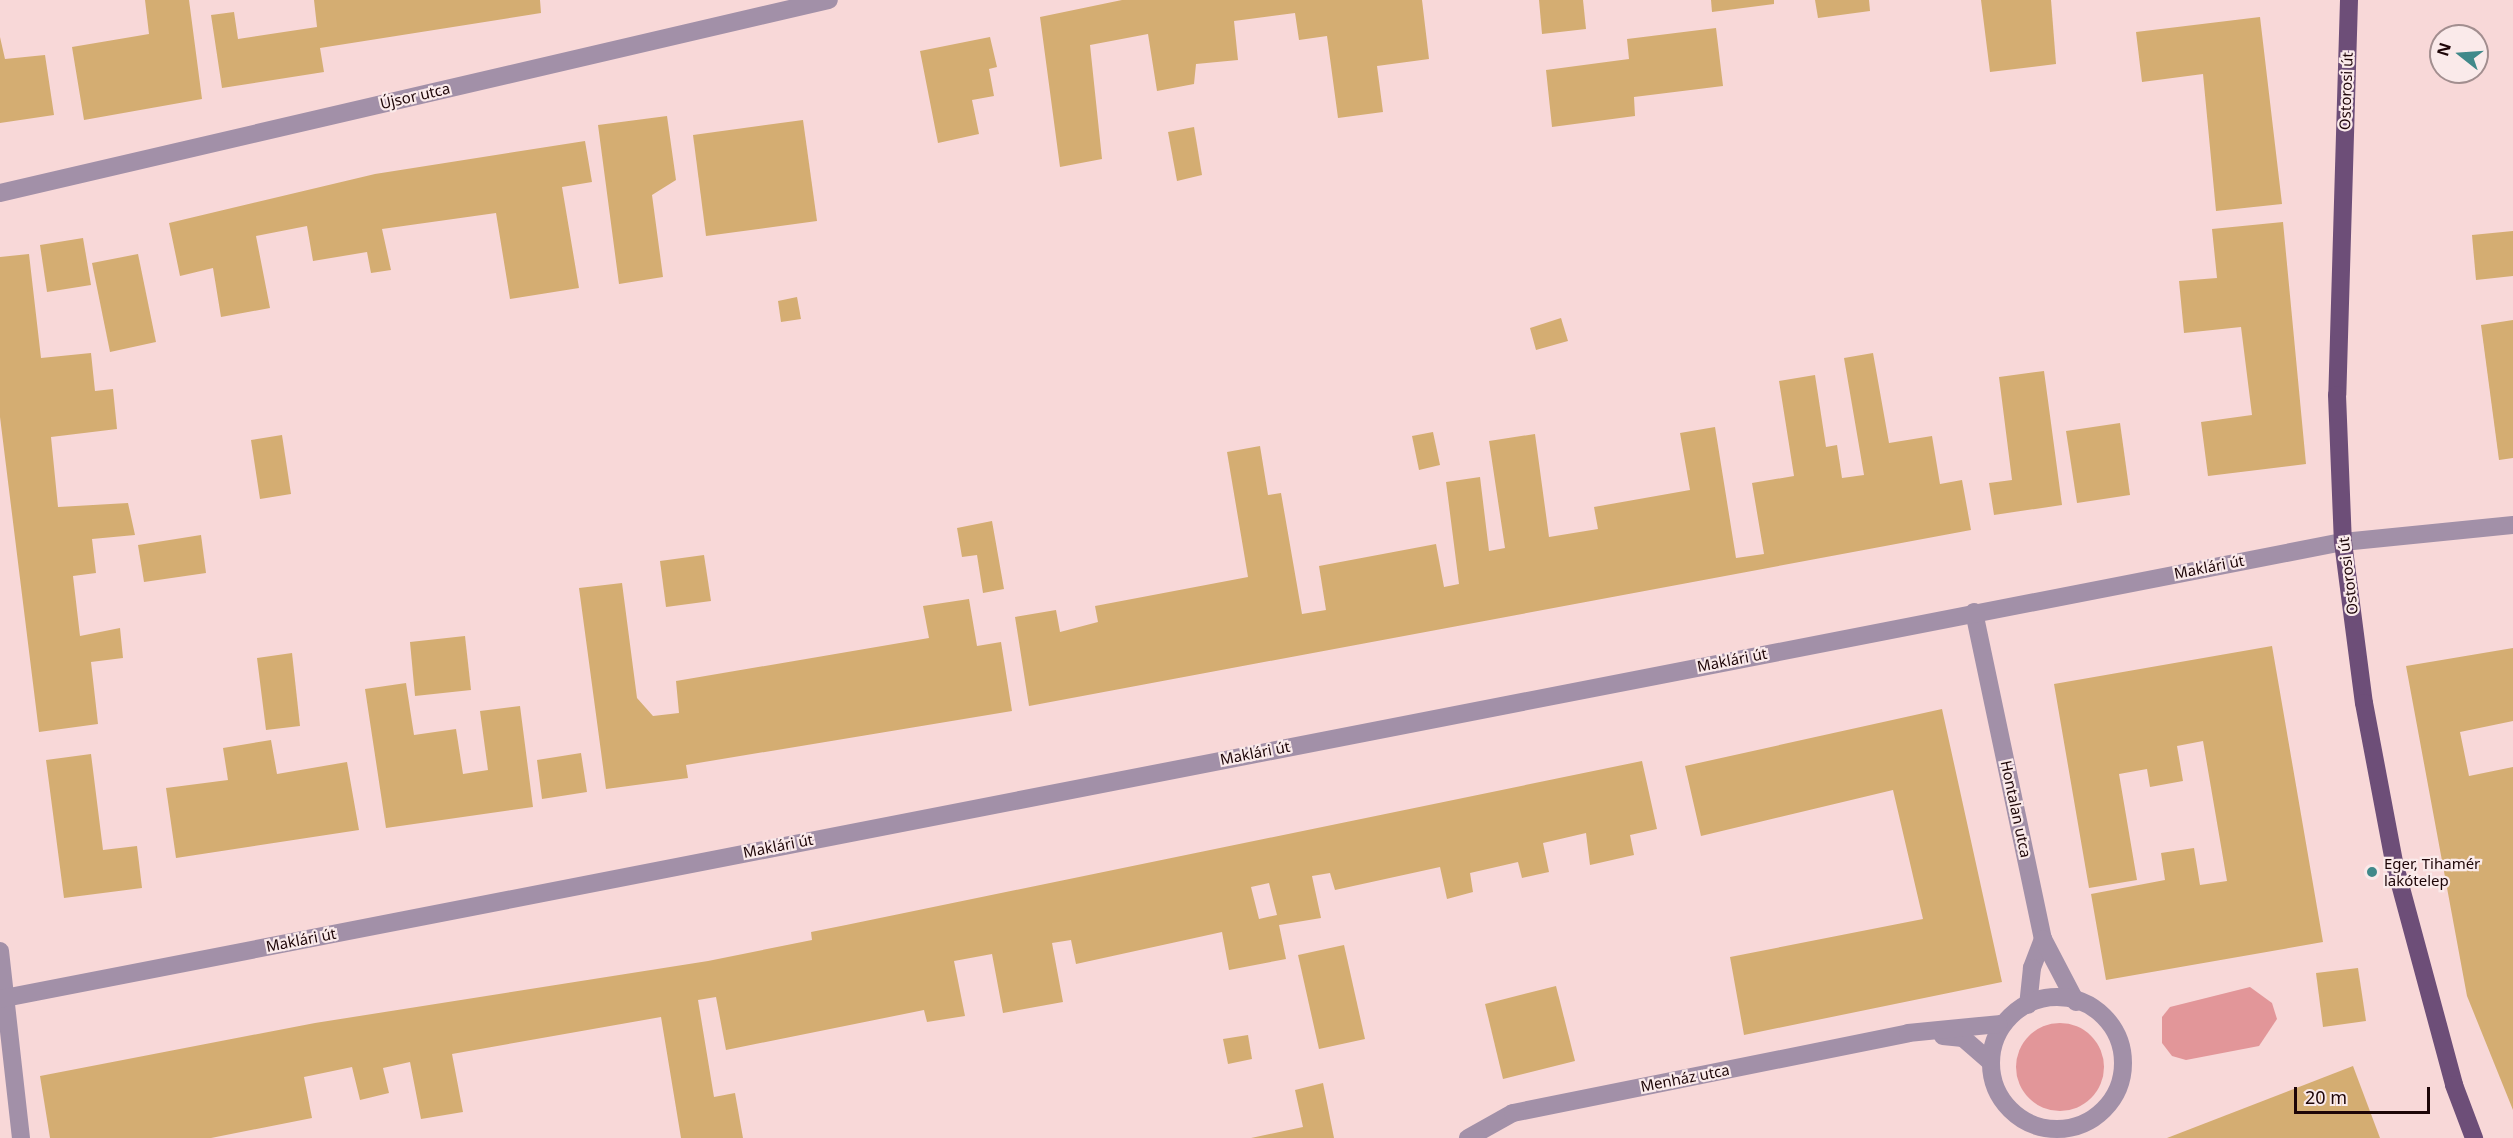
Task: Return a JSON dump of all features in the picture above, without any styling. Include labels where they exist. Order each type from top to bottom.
[{"type":"main road","name":"Ostorosi út","points":[[2349,0],[2337,395],[2343,542],[2364,703],[2394,862],[2454,1085],[2474,1138]]},
{"type":"street","name":"Újsor utca","points":[[0,193],[829,0]]},
{"type":"street","name":"Maklári út","points":[[2,998],[1974,612],[2343,542],[2513,525]]},
{"type":"street","name":"Hontalan utca","points":[[1974,612],[2043,939]]},
{"type":"street","points":[[2043,939],[2076,1002]]},
{"type":"street","points":[[2028,1005],[2032,968],[2043,939]]},
{"type":"street","points":[[0,951],[2,998],[21,1138]]},
{"type":"street","points":[[2051,999],[2076,1002],[2112,1022],[2121,1043],[2124,1073],[2119,1092],[2092,1119],[2073,1128],[2056,1132],[2035,1126],[2001,1099],[1989,1061],[2000,1024],[2028,1005],[2051,999]]},
{"type":"street","name":"Menház utca","points":[[1468,1138],[1513,1113],[1908,1033],[2000,1024]]},
{"type":"street","name":"Menház utca","points":[[1908,1033],[1964,1038],[1989,1061]]},
{"type":"street","points":[[2087,1138],[2092,1119]]},
{"type":"shaded area","points":[[2250,987],[2272,1003],[2277,1019],[2259,1046],[2186,1060],[2172,1056],[2162,1043],[2162,1017],[2170,1007]]},
{"type":"shaded area","points":[[2060,1023],[2077,1027],[2091,1036],[2100,1050],[2104,1067],[2100,1084],[2091,1098],[2077,1107],[2060,1111],[2043,1107],[2029,1098],[2020,1084],[2016,1067],[2020,1050],[2029,1036],[2043,1027]]},
{"type":"building","points":[[145,0],[189,0],[202,99],[84,120],[72,47],[149,34]]},
{"type":"building","points":[[314,0],[540,0],[541,13],[320,48],[324,72],[222,88],[211,15],[234,12],[238,39],[317,27]]},
{"type":"building","points":[[1122,0],[1422,0],[1429,59],[1377,66],[1383,112],[1338,118],[1327,36],[1299,40],[1295,13],[1234,21],[1238,60],[1196,64],[1194,84],[1157,91],[1148,34],[1090,45],[1102,159],[1060,167],[1040,17]]},
{"type":"building","points":[[1539,0],[1583,0],[1586,29],[1542,34]]},
{"type":"building","points":[[1711,0],[1774,0],[1774,4],[1712,12]]},
{"type":"building","points":[[1815,0],[1869,0],[1870,11],[1818,18]]},
{"type":"building","points":[[1981,0],[2051,0],[2056,64],[1990,72]]},
{"type":"building","points":[[2260,17],[2282,204],[2216,211],[2203,74],[2142,82],[2136,32]]},
{"type":"building","points":[[1716,28],[1723,86],[1634,97],[1635,116],[1552,127],[1546,70],[1629,59],[1627,39]]},
{"type":"building","points":[[0,37],[5,59],[45,55],[54,115],[0,123]]},
{"type":"building","points":[[990,37],[997,67],[989,69],[994,96],[972,100],[979,134],[938,143],[920,51]]},
{"type":"building","points":[[667,116],[676,180],[652,195],[663,277],[619,284],[598,125]]},
{"type":"building","points":[[803,120],[817,221],[706,236],[693,135]]},
{"type":"building","points":[[1194,127],[1202,175],[1177,181],[1168,132]]},
{"type":"building","points":[[585,141],[592,182],[562,187],[579,288],[510,299],[496,213],[382,229],[391,270],[371,273],[367,252],[313,261],[307,226],[256,236],[270,308],[221,317],[213,268],[180,276],[169,223],[375,174]]},
{"type":"building","points":[[2283,222],[2306,464],[2208,476],[2201,422],[2252,415],[2241,327],[2184,333],[2179,281],[2217,278],[2212,229]]},
{"type":"building","points":[[2513,231],[2513,276],[2476,280],[2472,235]]},
{"type":"building","points":[[83,238],[91,285],[47,292],[40,245]]},
{"type":"building","points":[[29,254],[41,358],[91,353],[95,391],[113,389],[117,429],[51,437],[58,507],[128,503],[135,535],[92,539],[96,573],[73,576],[80,636],[120,628],[123,658],[91,662],[98,724],[39,732],[0,417],[0,257]]},
{"type":"building","points":[[138,254],[156,342],[110,352],[92,263]]},
{"type":"building","points":[[797,297],[801,319],[781,322],[778,301]]},
{"type":"building","points":[[1561,318],[1568,341],[1536,350],[1530,328]]},
{"type":"building","points":[[2513,320],[2513,458],[2499,460],[2481,325]]},
{"type":"building","points":[[1873,353],[1889,443],[1932,436],[1940,484],[1962,480],[1971,530],[1029,706],[1015,617],[1056,610],[1060,632],[1098,622],[1095,606],[1248,577],[1227,452],[1260,446],[1268,495],[1281,493],[1302,614],[1326,610],[1319,566],[1436,544],[1444,587],[1459,584],[1446,482],[1480,477],[1489,551],[1505,548],[1489,441],[1535,434],[1549,537],[1598,529],[1594,507],[1690,490],[1680,433],[1715,427],[1736,558],[1764,554],[1752,483],[1794,476],[1779,381],[1815,375],[1826,447],[1837,445],[1842,478],[1864,475],[1844,358]]},
{"type":"building","points":[[2044,371],[2062,505],[1994,515],[1989,483],[2012,480],[1999,377]]},
{"type":"building","points":[[2120,423],[2130,495],[2077,503],[2066,431]]},
{"type":"building","points":[[1433,432],[1440,465],[1419,470],[1412,436]]},
{"type":"building","points":[[282,435],[291,494],[260,499],[251,440]]},
{"type":"building","points":[[992,521],[1004,589],[983,593],[977,555],[962,557],[957,528]]},
{"type":"building","points":[[201,535],[206,573],[144,582],[138,545]]},
{"type":"building","points":[[704,555],[711,601],[666,607],[660,561]]},
{"type":"building","points":[[622,583],[637,698],[653,716],[679,713],[676,681],[929,638],[923,606],[969,599],[977,646],[1001,642],[1012,711],[686,765],[688,778],[606,789],[579,588]]},
{"type":"building","points":[[465,636],[471,690],[415,696],[410,642]]},
{"type":"building","points":[[2272,646],[2323,942],[2106,980],[2091,894],[2165,880],[2161,853],[2194,848],[2200,885],[2227,881],[2203,741],[2177,746],[2183,781],[2150,787],[2147,769],[2119,774],[2137,880],[2089,888],[2054,684]]},
{"type":"building","points":[[2513,648],[2513,721],[2460,732],[2469,776],[2513,767],[2513,1110],[2467,996],[2406,666]]},
{"type":"building","points":[[292,653],[300,726],[266,730],[257,658]]},
{"type":"building","points":[[406,683],[414,735],[456,729],[463,774],[488,770],[480,711],[520,706],[533,807],[386,828],[365,689]]},
{"type":"building","points":[[1942,709],[2002,982],[1744,1035],[1730,957],[1923,919],[1893,790],[1701,836],[1685,766]]},
{"type":"building","points":[[271,740],[277,774],[347,762],[359,830],[176,858],[166,788],[228,780],[223,748]]},
{"type":"building","points":[[581,753],[587,792],[542,799],[537,760]]},
{"type":"building","points":[[91,754],[103,850],[137,846],[142,888],[64,898],[46,760]]},
{"type":"building","points":[[1642,761],[1657,829],[1630,835],[1634,855],[1590,865],[1586,833],[1543,843],[1549,872],[1522,878],[1518,862],[1470,873],[1473,892],[1447,899],[1440,867],[1335,890],[1330,873],[1312,876],[1321,918],[1279,925],[1286,959],[1229,970],[1222,932],[1076,964],[1071,940],[1052,943],[1063,1002],[1003,1013],[992,954],[954,961],[965,1016],[927,1022],[924,1010],[726,1050],[716,997],[698,1000],[714,1097],[735,1093],[743,1138],[681,1138],[661,1017],[452,1054],[463,1112],[421,1119],[410,1062],[383,1068],[389,1093],[360,1100],[352,1067],[304,1077],[312,1118],[211,1138],[50,1138],[40,1076],[315,1023],[708,961],[812,940],[811,932]],"holes":[[[1269,883],[1277,915],[1259,919],[1251,887]]]},
{"type":"building","points":[[1344,945],[1365,1039],[1319,1049],[1298,955]]},
{"type":"building","points":[[2358,968],[2366,1021],[2323,1027],[2316,973]]},
{"type":"building","points":[[1556,986],[1575,1061],[1503,1079],[1485,1004]]},
{"type":"building","points":[[1248,1035],[1252,1059],[1228,1064],[1223,1039]]},
{"type":"building","points":[[2353,1066],[2380,1138],[2167,1138]]},
{"type":"building","points":[[1323,1083],[1334,1138],[1251,1138],[1303,1127],[1295,1090]]},
{"type":"place","name":"Eger, Tihamér lakótelep","points":[[2372,872]]}]
